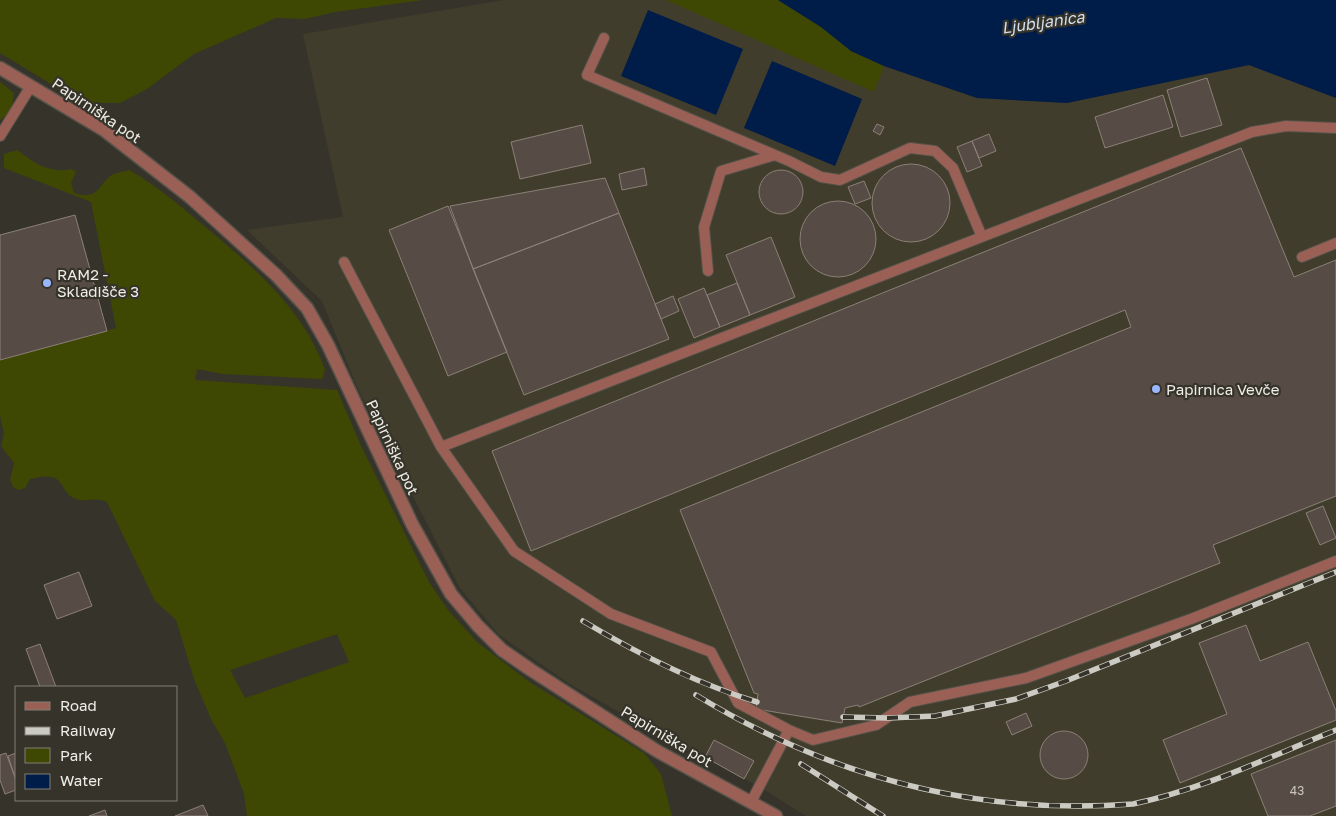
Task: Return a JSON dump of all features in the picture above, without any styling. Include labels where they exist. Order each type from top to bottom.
[{"type":"street","name":"Papirniška pot","points":[[0,68],[104,130],[190,197],[276,275],[307,308],[328,345],[412,524],[451,594],[478,626],[502,650],[648,746],[776,816]]},
{"type":"lane","points":[[604,38],[587,75],[775,155],[821,178],[840,180],[910,148],[935,151],[953,168],[982,237]]},
{"type":"lane","points":[[0,136],[31,86]]},
{"type":"lane","points":[[441,447],[1252,132],[1286,126],[1336,128]]},
{"type":"lane","points":[[708,271],[704,227],[721,171],[775,155]]},
{"type":"lane","points":[[1302,257],[1336,243]]},
{"type":"lane","points":[[344,262],[441,447],[514,551],[611,614],[711,652],[738,703],[789,730],[813,740],[876,725],[910,702],[1026,678],[1191,619],[1336,561]]},
{"type":"lane","points":[[751,802],[789,730]]},
{"type":"shaded area","points":[[504,0],[778,0],[851,52],[884,66],[977,98],[1067,103],[1249,65],[1336,98],[1336,816],[806,816],[760,787],[662,736],[568,683],[498,634],[460,588],[357,387],[322,301],[247,230],[343,217],[303,34]]},
{"type":"green space","points":[[0,0],[423,0],[335,12],[305,19],[276,18],[194,54],[147,89],[120,103],[93,103],[61,90],[0,53]]},
{"type":"green space","points":[[666,0],[778,0],[821,27],[851,51],[884,66],[874,92]]},
{"type":"green space","points":[[0,82],[14,93],[11,109],[0,120]]},
{"type":"green space","points":[[17,150],[49,169],[72,169],[76,172],[71,183],[74,193],[82,195],[92,194],[110,176],[129,170],[149,182],[240,256],[274,290],[304,327],[325,370],[322,379],[222,374],[197,369],[195,380],[337,390],[361,446],[429,582],[448,610],[477,642],[528,681],[644,753],[661,774],[672,816],[247,816],[244,794],[225,743],[211,719],[194,679],[176,620],[155,601],[107,502],[97,499],[80,500],[72,497],[57,479],[52,477],[30,479],[25,488],[19,490],[14,488],[10,480],[14,463],[1,446],[4,434],[0,416],[0,360],[116,328],[91,202],[4,168],[4,154]],"holes":[[[337,634],[349,662],[245,698],[230,670]]]},
{"type":"water","name":"Ljubljanica","points":[[778,0],[1336,0],[1336,98],[1249,65],[1067,103],[977,98],[884,66],[851,51],[821,27]]},
{"type":"water","points":[[648,10],[743,49],[716,115],[621,76]]},
{"type":"water","points":[[772,61],[862,99],[835,166],[744,128]]},
{"type":"building","points":[[1207,78],[1222,125],[1181,137],[1167,90]]},
{"type":"building","points":[[1163,95],[1173,127],[1105,148],[1095,117]]},
{"type":"building","points":[[877,124],[884,127],[880,135],[873,131]]},
{"type":"building","points":[[582,125],[591,163],[520,179],[511,142]]},
{"type":"building","points":[[989,134],[996,151],[979,158],[972,141]]},
{"type":"building","points":[[972,141],[982,166],[967,172],[957,147]]},
{"type":"building","name":"Papirnica Vevče","points":[[1241,148],[1294,277],[1336,260],[1336,496],[1213,545],[1220,563],[859,707],[858,705],[845,708],[842,723],[756,709],[758,694],[754,693],[680,510],[1131,327],[1125,310],[531,551],[492,451]]},
{"type":"building","points":[[911,164],[926,167],[943,181],[947,188],[950,203],[947,218],[933,235],[926,239],[911,242],[896,239],[879,225],[875,218],[872,203],[875,188],[889,171],[896,167]]},
{"type":"building","points":[[644,168],[647,185],[622,190],[619,174]]},
{"type":"building","points":[[781,170],[793,174],[799,180],[803,192],[799,204],[793,210],[781,214],[769,210],[763,204],[759,192],[763,180],[769,174]]},
{"type":"building","points":[[605,178],[619,213],[473,269],[450,206]]},
{"type":"building","points":[[864,181],[871,198],[855,204],[848,187]]},
{"type":"building","points":[[838,201],[853,204],[865,212],[873,224],[876,239],[873,254],[865,266],[853,274],[838,277],[823,274],[811,266],[803,254],[800,239],[803,224],[811,212],[823,204]]},
{"type":"building","points":[[448,206],[507,352],[448,376],[389,230]]},
{"type":"building","points":[[619,213],[669,339],[524,395],[473,269]]},
{"type":"building","name":"RAM2 - Skladišče 3","points":[[75,215],[107,331],[0,360],[0,235]]},
{"type":"building","points":[[771,237],[795,297],[750,315],[726,255]]},
{"type":"building","points":[[737,283],[750,315],[720,327],[707,295]]},
{"type":"building","points":[[704,288],[720,327],[694,338],[678,299]]},
{"type":"building","points":[[673,296],[679,311],[661,319],[655,304]]},
{"type":"building","points":[[1323,506],[1336,538],[1320,545],[1306,513]]},
{"type":"building","points":[[79,572],[92,606],[57,619],[44,585]]},
{"type":"building","points":[[1246,625],[1260,661],[1308,642],[1336,711],[1336,720],[1180,783],[1163,740],[1227,714],[1199,643]]},
{"type":"building","points":[[40,644],[56,686],[40,686],[26,649]]},
{"type":"building","points":[[1026,713],[1032,726],[1012,735],[1006,722]]},
{"type":"building","points":[[1064,731],[1073,733],[1081,738],[1086,746],[1088,755],[1086,764],[1081,772],[1073,777],[1064,779],[1055,777],[1047,772],[1042,764],[1040,755],[1042,746],[1047,738],[1055,733]]},
{"type":"building","points":[[714,740],[754,761],[744,779],[705,757]]},
{"type":"building","points":[[1336,740],[1336,806],[1310,816],[1268,816],[1251,774]]},
{"type":"building","points":[[6,753],[15,777],[15,790],[5,794],[0,780],[0,755]]},
{"type":"building","points":[[15,753],[15,777],[8,756]]},
{"type":"building","points":[[203,805],[208,816],[175,816]]},
{"type":"building","points":[[105,810],[107,816],[89,816]]},
{"type":"railway","points":[[843,717],[935,716],[1016,699],[1066,681],[1336,572]]},
{"type":"railway","points":[[583,621],[667,667],[711,686],[757,702]]},
{"type":"railway","points":[[696,695],[746,723],[798,748],[851,768],[905,784],[960,796],[1017,803],[1074,806],[1133,804],[1159,798],[1211,781],[1336,730]]},
{"type":"railway","points":[[801,764],[883,816]]},
{"type":"place","name":"RAM2 - Skladišče 3","points":[[47,283]]},
{"type":"place","name":"Papirnica Vevče","points":[[1156,389]]}]
